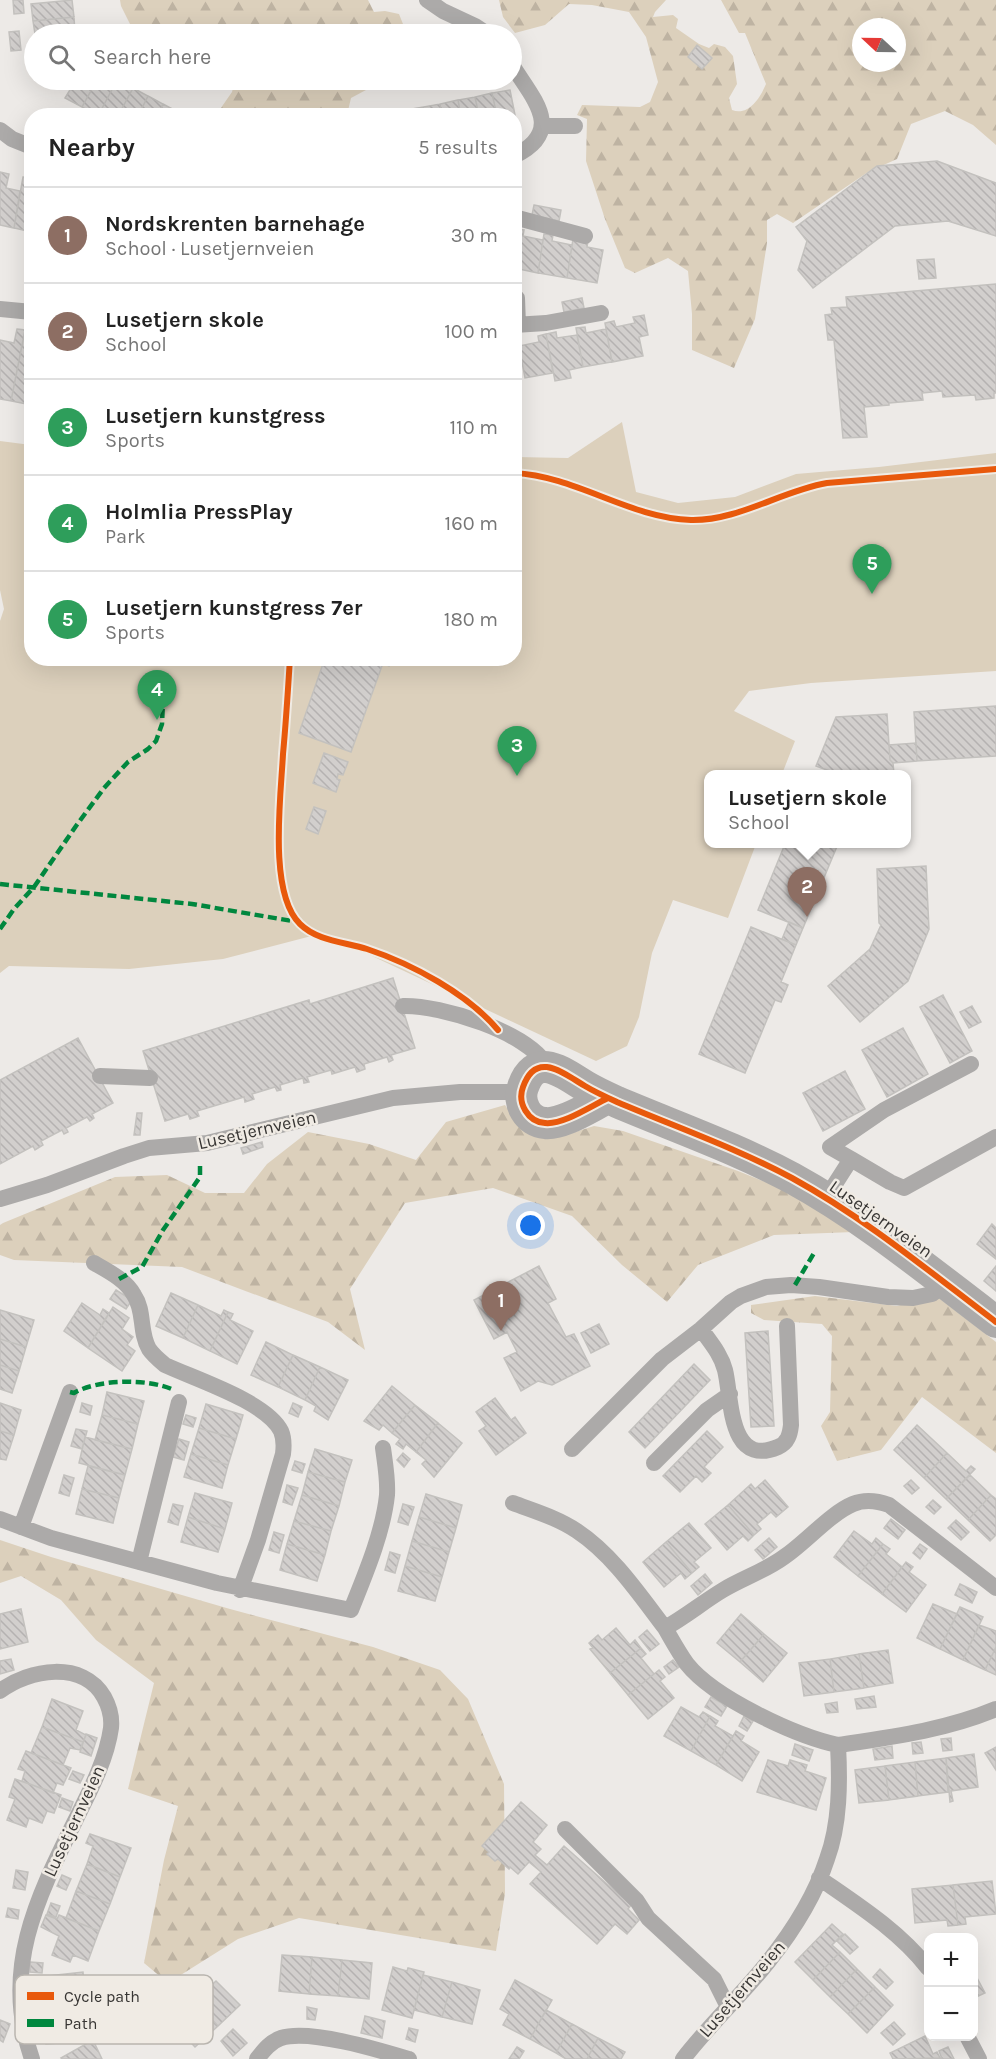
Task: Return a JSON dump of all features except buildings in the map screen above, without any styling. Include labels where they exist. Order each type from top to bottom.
[{"type":"street","points":[[547,1066],[540,1067],[529,1074],[521,1092],[521,1101],[531,1118],[538,1122],[548,1124],[560,1122],[608,1098]]},
{"type":"street","name":"Lusetjernveien","points":[[547,1066],[608,1098],[750,1157],[826,1198],[900,1248],[996,1322]]},
{"type":"lane","points":[[427,0],[467,24]]},
{"type":"lane","points":[[522,81],[537,105],[543,126],[537,141],[522,152]]},
{"type":"lane","points":[[543,126],[575,126]]},
{"type":"lane","points":[[0,130],[12,139],[24,144]]},
{"type":"lane","points":[[522,219],[585,236]]},
{"type":"lane","points":[[0,309],[24,311]]},
{"type":"lane","points":[[522,325],[546,323],[601,312]]},
{"type":"lane","points":[[403,1006],[437,1011],[498,1030],[534,1050],[547,1066]]},
{"type":"lane","points":[[970,1064],[884,1110],[830,1147],[904,1188],[996,1137]]},
{"type":"lane","points":[[100,1076],[150,1078]]},
{"type":"lane","name":"Lusetjernveien","points":[[0,1199],[47,1185],[124,1155],[149,1148],[215,1141],[393,1098],[460,1092],[521,1092]]},
{"type":"lane","points":[[826,1198],[851,1159]]},
{"type":"lane","points":[[94,1263],[124,1283],[136,1296],[140,1307],[144,1337],[154,1356],[165,1365],[252,1404],[280,1430],[284,1442],[283,1454],[258,1540],[240,1590]]},
{"type":"lane","points":[[572,1449],[662,1359],[741,1296],[766,1287],[791,1285],[903,1298],[932,1294],[946,1284]]},
{"type":"lane","points":[[701,1329],[721,1359],[737,1435],[747,1446],[757,1450],[771,1450],[782,1445],[789,1437],[791,1425],[788,1326]]},
{"type":"lane","points":[[21,1527],[70,1392]]},
{"type":"lane","points":[[654,1463],[707,1410],[730,1394]]},
{"type":"lane","points":[[139,1562],[179,1402]]},
{"type":"lane","points":[[0,1519],[51,1538],[240,1590],[351,1611],[373,1551],[385,1507],[387,1483],[383,1448]]},
{"type":"lane","points":[[665,1628],[726,1588],[782,1559],[834,1515],[854,1503],[877,1501],[889,1505],[996,1588]]},
{"type":"lane","points":[[513,1503],[559,1521],[578,1531],[593,1544],[629,1582],[665,1628],[688,1665],[705,1680],[754,1713],[812,1738],[838,1745],[957,1724],[996,1709]]},
{"type":"lane","name":"Lusetjernveien","points":[[0,1691],[20,1680],[38,1674],[74,1673],[87,1678],[100,1689],[108,1703],[111,1720],[108,1739],[93,1783],[33,1912],[19,1975]]},
{"type":"lane","name":"Lusetjernveien","points":[[683,2059],[768,1963],[791,1931],[819,1878],[828,1857],[835,1824],[839,1768],[838,1745]]},
{"type":"lane","points":[[565,1829],[637,1901],[648,1918],[714,1979],[728,2007]]},
{"type":"lane","points":[[819,1878],[890,1929],[924,1963]]},
{"type":"lane","points":[[257,2059],[272,2043],[282,2038],[295,2036],[352,2043],[409,2059]]},
{"type":"lane","points":[[969,2041],[979,2059]]},
{"type":"lane","name":"Lusetjernveien","points":[[28,2044],[32,2059]]},
{"type":"green space","points":[[120,0],[368,0],[374,12],[385,11],[399,14],[403,24],[130,24]]},
{"type":"green space","points":[[499,0],[666,0],[653,17],[673,15],[678,19],[676,28],[699,44],[709,48],[714,44],[725,47],[733,56],[737,84],[729,98],[732,110],[738,111],[749,108],[761,95],[766,84],[745,33],[739,33],[721,0],[996,0],[996,145],[973,125],[945,111],[911,124],[897,159],[868,172],[793,223],[777,214],[767,220],[767,243],[755,319],[734,368],[692,350],[692,314],[688,271],[668,258],[635,273],[625,268],[605,219],[586,161],[587,119],[577,115],[582,105],[640,107],[650,102],[658,82],[646,37],[629,12],[592,5],[569,4],[545,25],[522,31],[522,24],[508,24],[503,17]]},
{"type":"green space","points":[[232,90],[366,90],[351,98],[349,108],[221,108]]},
{"type":"green space","points":[[622,422],[636,492],[678,503],[735,497],[796,474],[996,453],[996,671],[811,683],[749,691],[734,711],[795,741],[784,770],[704,770],[704,848],[754,848],[728,918],[673,900],[652,953],[639,1017],[627,1046],[596,1061],[323,933],[223,959],[129,969],[9,966],[0,973],[0,621],[4,609],[0,590],[0,441],[24,444],[24,666],[522,666],[522,457],[568,458]]},
{"type":"green space","points":[[505,1105],[519,1126],[569,1134],[594,1126],[623,1131],[738,1171],[798,1195],[854,1232],[774,1235],[698,1265],[667,1302],[622,1265],[572,1216],[493,1188],[405,1203],[350,1289],[365,1350],[328,1322],[182,1267],[14,1260],[0,1255],[0,1225],[115,1177],[167,1175],[205,1193],[244,1193],[267,1164],[308,1132],[369,1144],[416,1160],[446,1122]]},
{"type":"green space","points":[[935,1295],[996,1342],[996,1453],[922,1397],[881,1450],[837,1461],[821,1426],[830,1412],[832,1336],[822,1324],[764,1320],[751,1313],[751,1305],[815,1296],[897,1306]]},
{"type":"green space","points":[[0,1540],[230,1609],[373,1647],[440,1670],[468,1699],[504,1784],[505,1893],[496,1951],[299,1918],[238,1939],[181,1975],[158,1975],[144,1963],[164,1860],[178,1806],[128,1789],[154,1683],[96,1640],[61,1600],[21,1576],[0,1583]]},
{"type":"marked path","points":[[0,929],[34,887],[104,788],[128,762],[156,741],[162,724],[164,679]]},
{"type":"marked path","points":[[0,884],[192,904],[298,922]]},
{"type":"marked path","points":[[119,1279],[142,1267],[163,1230],[200,1177],[200,1165]]},
{"type":"marked path","points":[[795,1285],[814,1253]]},
{"type":"marked path","points":[[70,1392],[74,1393],[96,1385],[123,1382],[151,1383],[174,1390]]},
{"type":"cycle path","points":[[522,474],[559,481],[624,505],[668,518],[691,520],[726,516],[793,492],[827,483],[996,469]]},
{"type":"cycle path","points":[[289,666],[280,794],[279,843],[280,867],[290,909],[300,924],[315,934],[384,955],[438,982],[471,1004],[498,1030]]},
{"type":"cycle path","points":[[608,1098],[568,1118],[545,1123],[539,1122],[525,1111],[522,1093],[528,1076],[535,1069],[551,1068],[617,1102],[771,1167],[845,1210],[996,1322]]},
{"type":"place","name":"Lusetjern kunstgress 7er","points":[[872,594]]},
{"type":"place","name":"Holmlia PressPlay","points":[[157,720]]},
{"type":"place","name":"Lusetjern kunstgress","points":[[517,776]]},
{"type":"place","name":"Lusetjern skole","points":[[807,917]]},
{"type":"place","name":"Nordskrenten barnehage","points":[[501,1331]]}]
